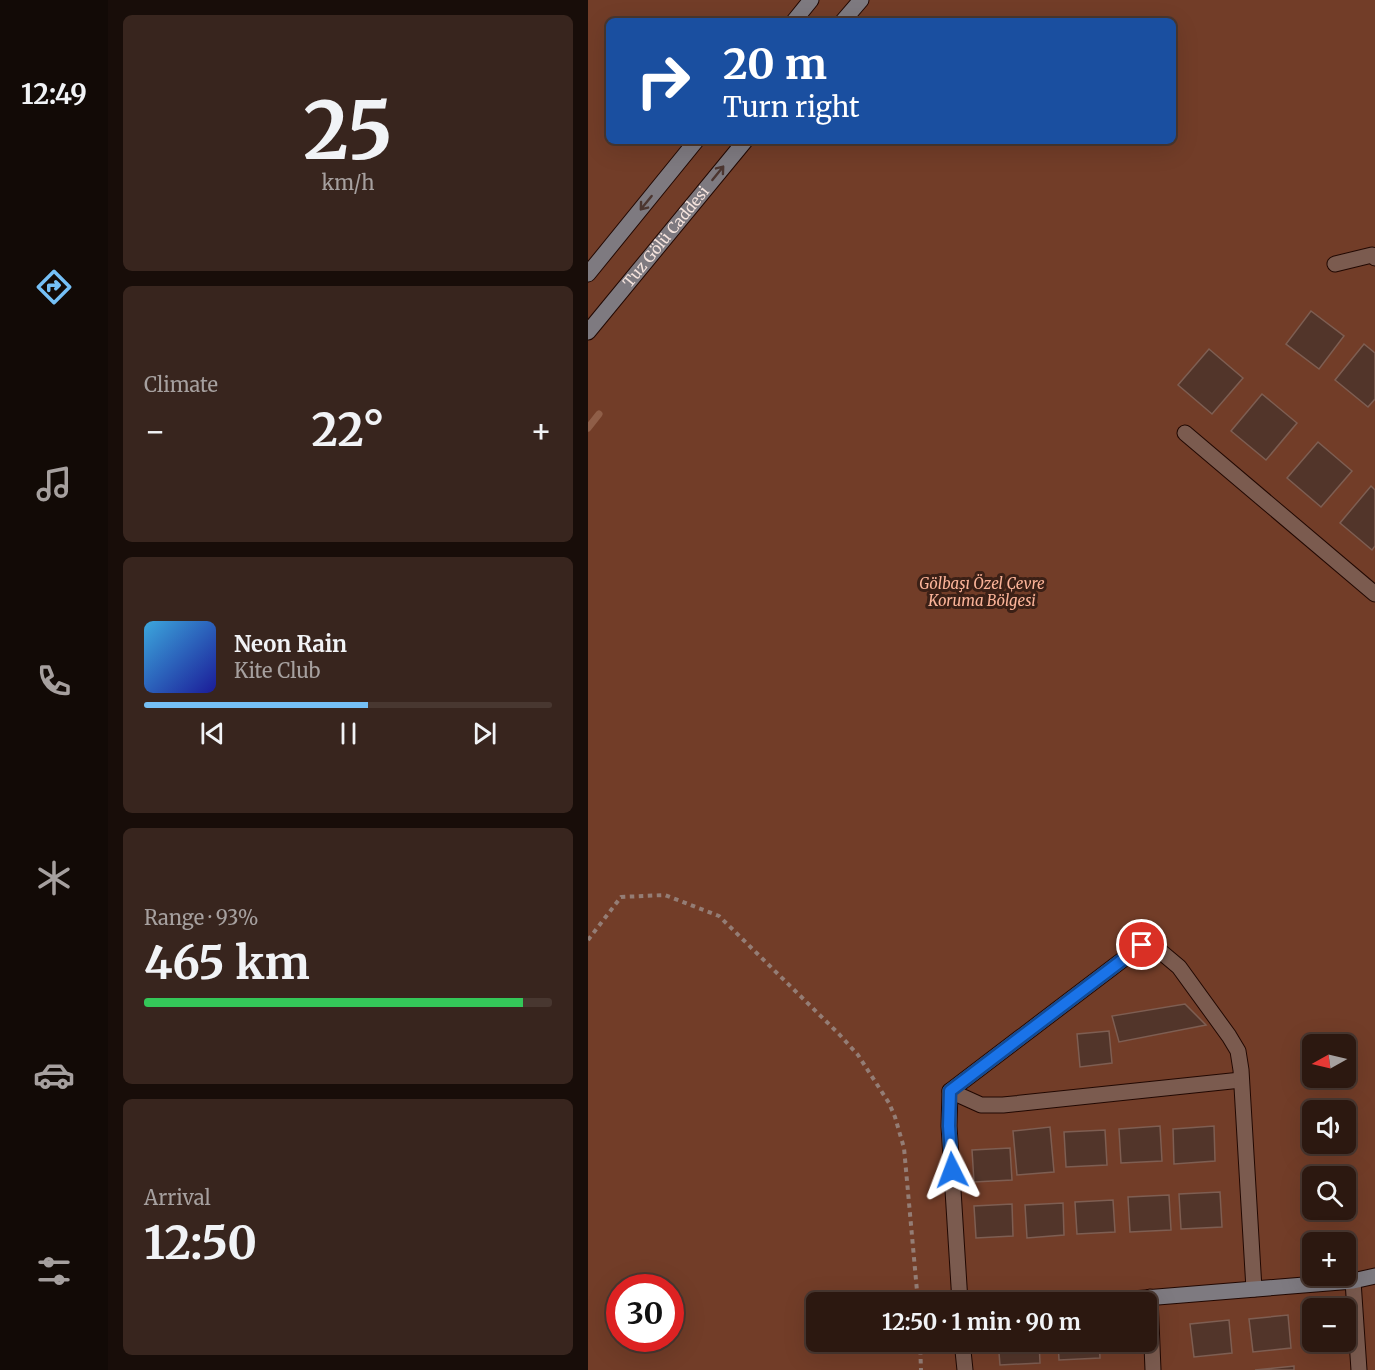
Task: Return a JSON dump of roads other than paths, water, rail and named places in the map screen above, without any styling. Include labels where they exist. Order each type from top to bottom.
[{"type":"street","points":[[796,18],[811,0]]},
{"type":"street","points":[[846,18],[861,0]]},
{"type":"street","points":[[588,274],[694,144]]},
{"type":"street","name":"Tuz Gölü Caddesi","points":[[588,332],[743,144]]},
{"type":"street","points":[[1335,264],[1374,254]]},
{"type":"street","points":[[1185,433],[1375,594]]},
{"type":"street","points":[[950,1091],[1142,945],[1154,946],[1179,967],[1223,1025],[1238,1051],[1254,1289]]},
{"type":"street","points":[[950,1091],[981,1105],[1004,1105],[1241,1080]]},
{"type":"street","points":[[950,1091],[949,1126],[959,1292]]},
{"type":"street","points":[[1356,1280],[1375,1276]]},
{"type":"street","points":[[1157,1297],[1302,1285]]},
{"type":"street","points":[[1353,1286],[1359,1370]]},
{"type":"street","points":[[964,1352],[965,1370]]},
{"type":"street","points":[[1152,1352],[1153,1370]]},
{"type":"waterway","points":[[588,428],[599,414]]},
{"type":"park label","name":"Gölbaşı Özel Çevre Koruma Bölgesi","points":[[982,592]]}]
